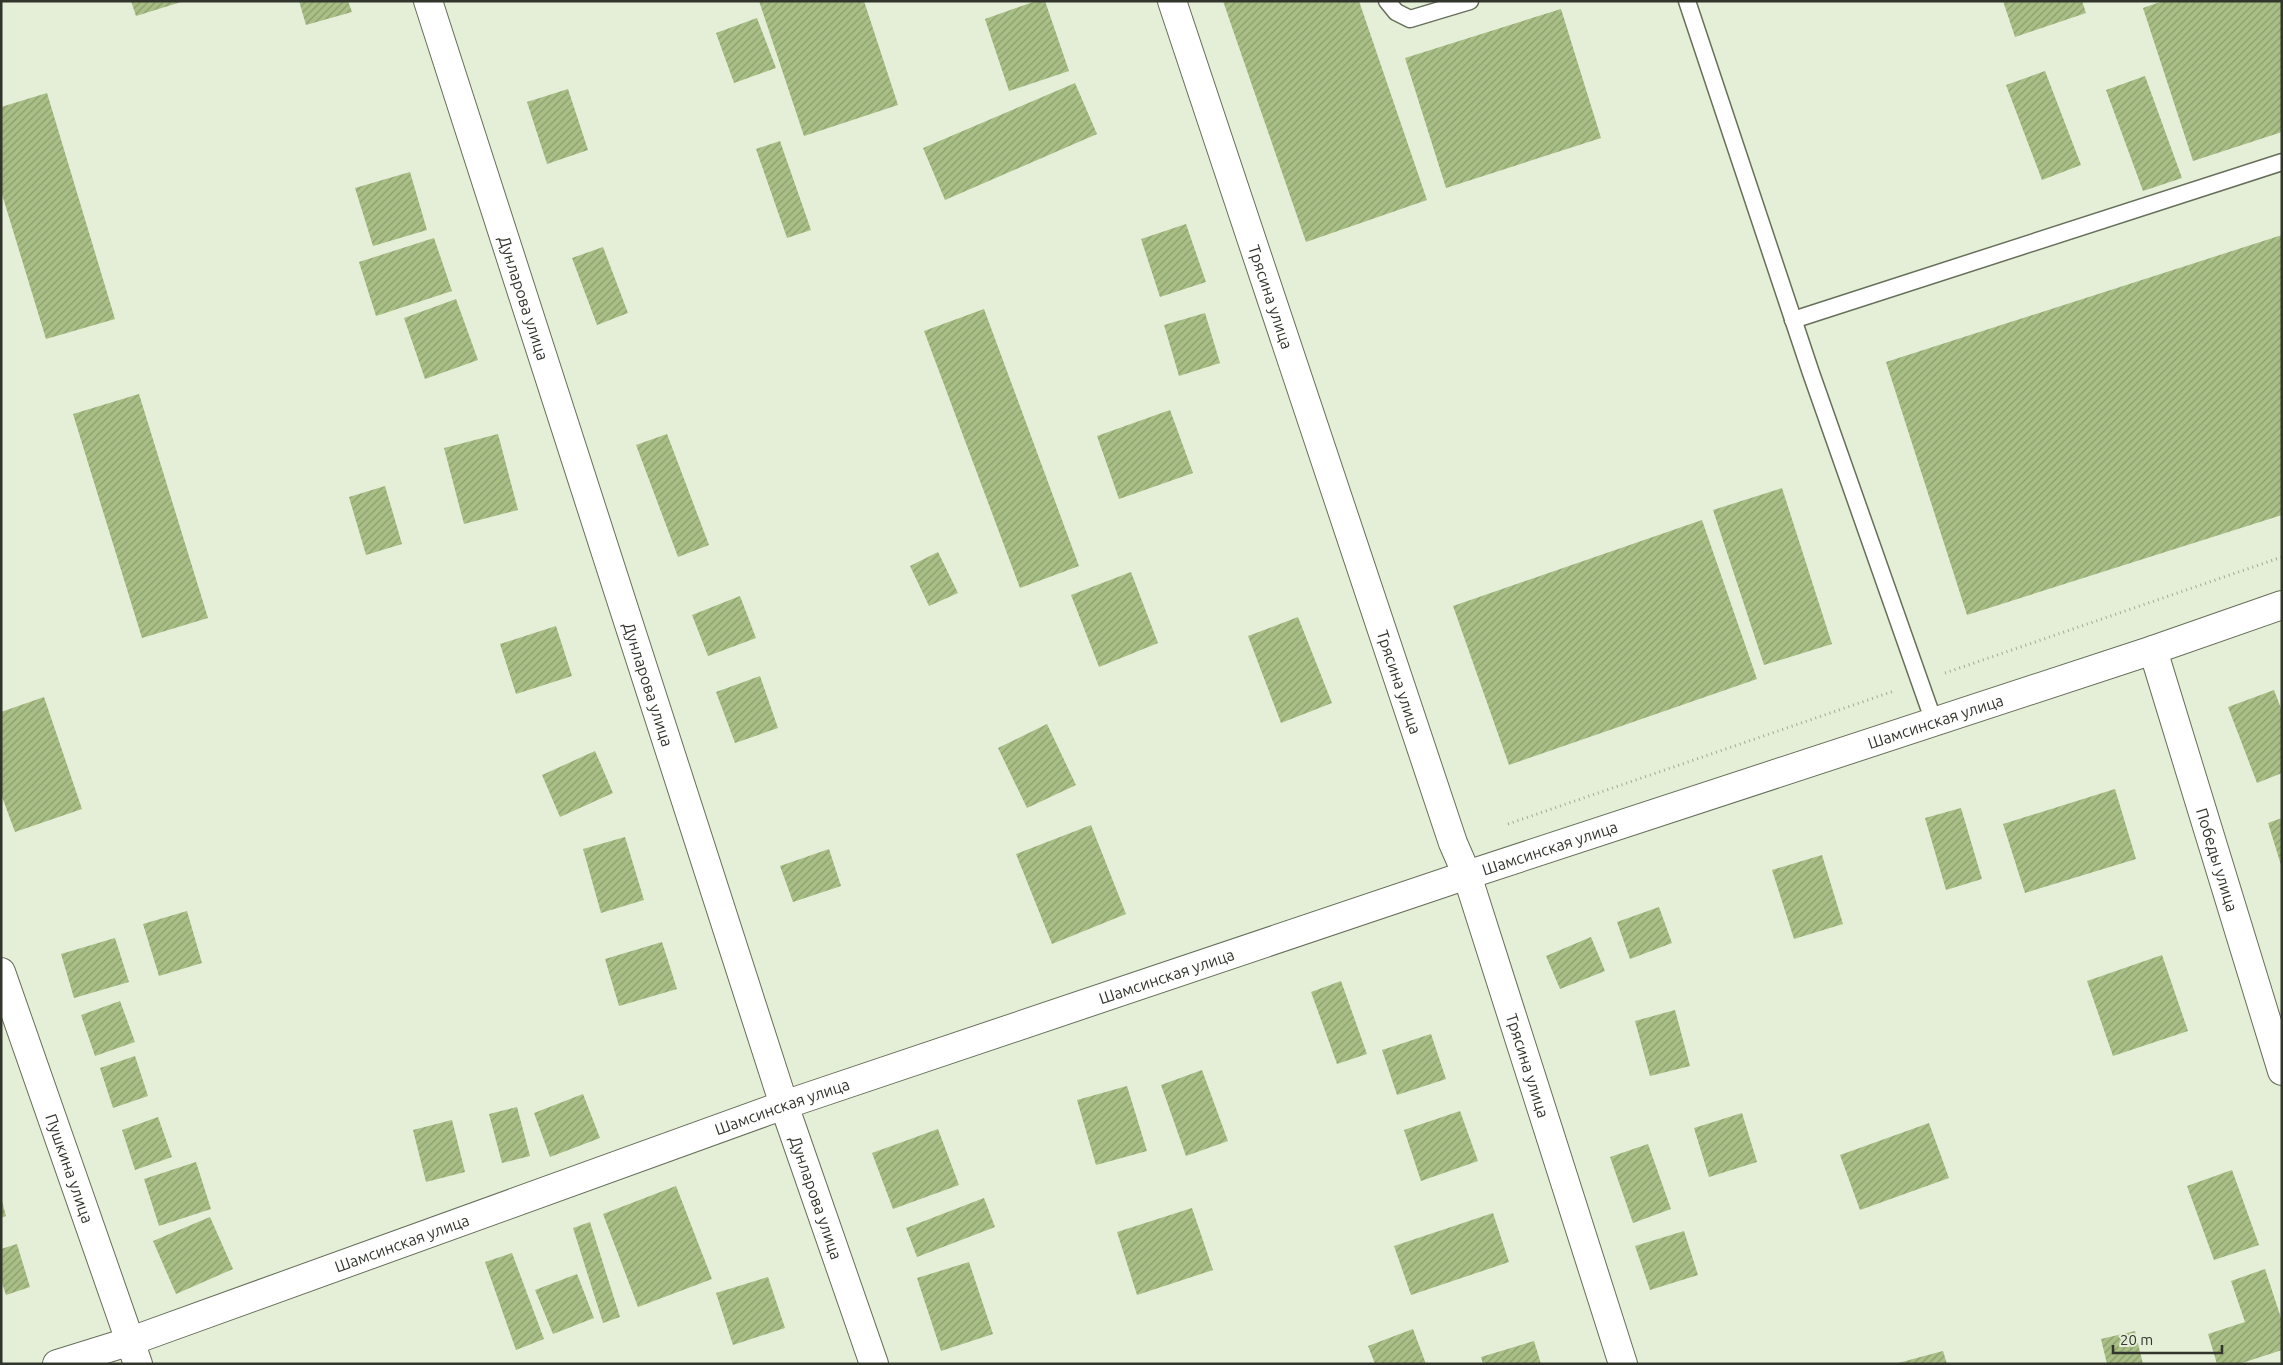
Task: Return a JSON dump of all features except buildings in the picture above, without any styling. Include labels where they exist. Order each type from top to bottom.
[{"type":"street","name":"Дунларова улица","points":[[428,1],[784,1105],[874,1364]]},
{"type":"street","name":"Трясина улица","points":[[1172,1],[1453,843],[1467,875],[1624,1364]]},
{"type":"street","name":"Шамсинская улица","points":[[57,1364],[134,1353],[784,1105],[1467,875],[2153,650],[2282,605]]},
{"type":"street","name":"Победы улица","points":[[2153,650],[2282,1071]]},
{"type":"street","name":"Пушкина улица","points":[[1,972],[134,1353]]},
{"type":"lane","points":[[1387,1],[1396,12],[1410,19],[1470,1]]},
{"type":"lane","points":[[1687,1],[1793,320],[1934,722]]},
{"type":"lane","points":[[1793,320],[2282,162]]},
{"type":"path","points":[[1500,827],[2282,557]]}]
